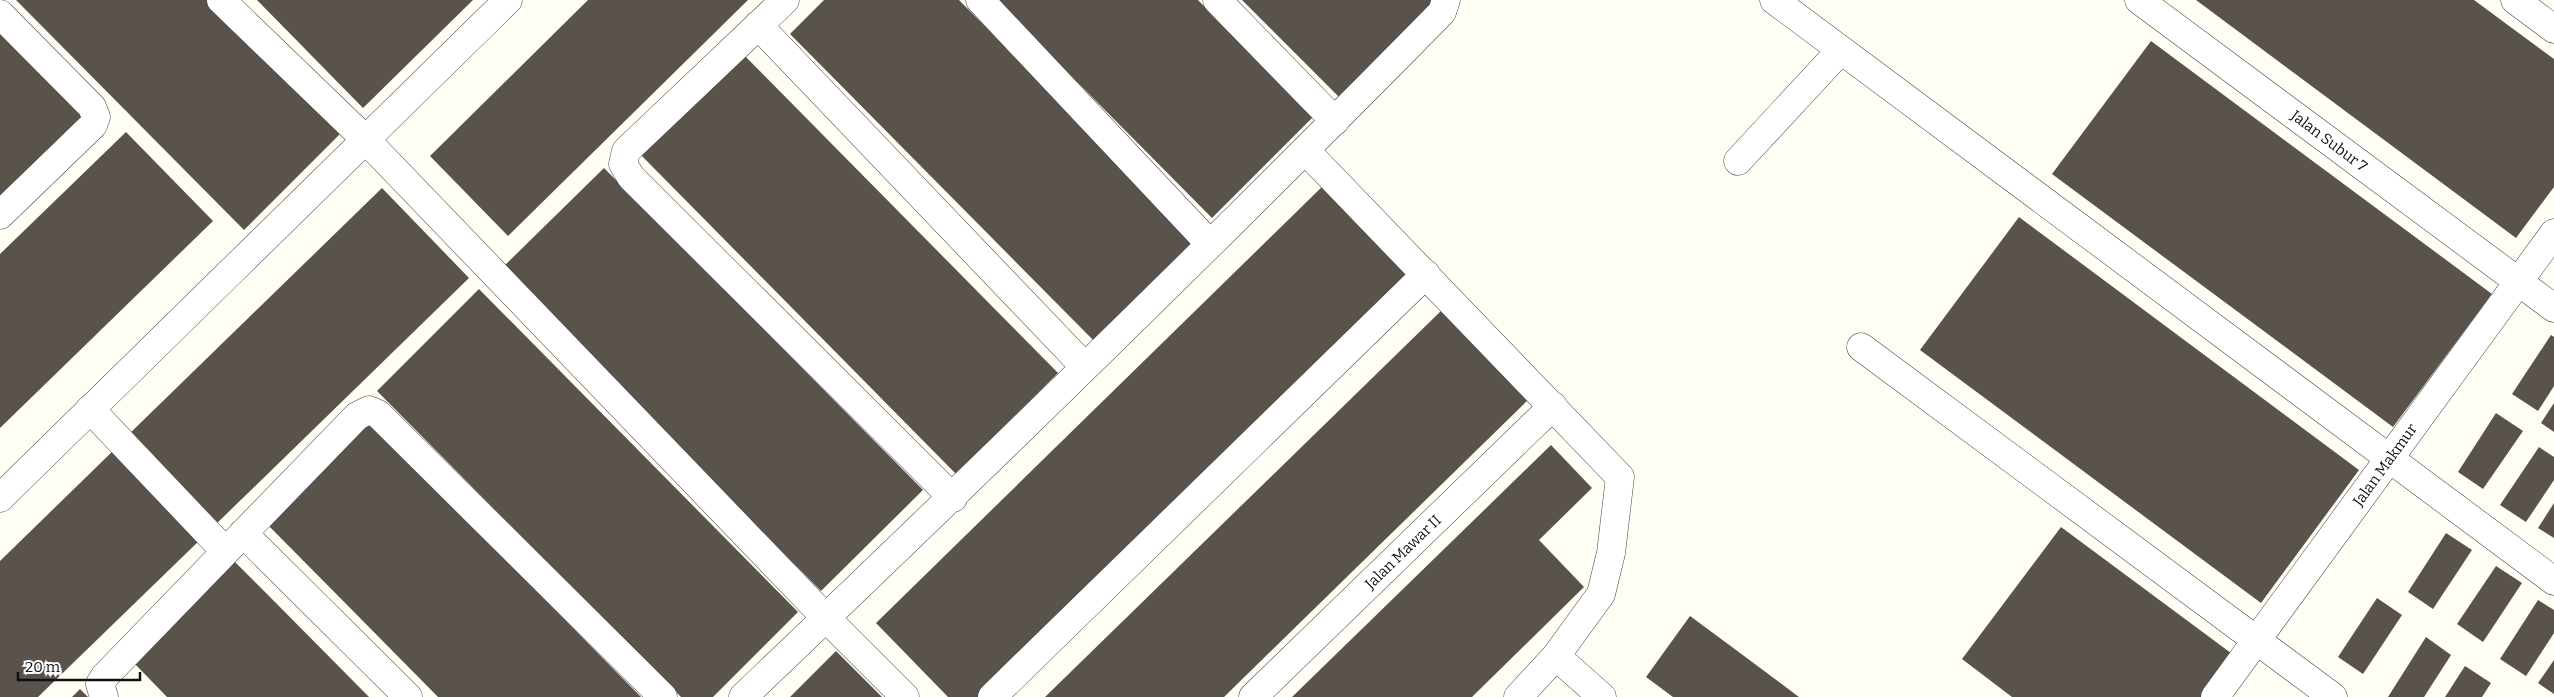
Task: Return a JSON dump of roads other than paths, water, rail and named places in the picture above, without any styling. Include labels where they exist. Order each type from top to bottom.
[{"type":"street","points":[[221,0],[365,139],[826,618],[906,697]]},
{"type":"street","points":[[0,498],[508,0]]},
{"type":"street","points":[[785,0],[626,151],[623,164],[631,177],[953,498]]},
{"type":"street","points":[[980,0],[1210,244]]},
{"type":"street","points":[[1217,0],[1335,121]]},
{"type":"street","points":[[743,697],[953,498],[1306,151],[1442,12],[1446,0]]},
{"type":"street","points":[[1774,0],[1840,51],[2554,580]]},
{"type":"street","name":"Jalan Subur 7","points":[[2139,0],[2554,308]]},
{"type":"street","points":[[2515,0],[2554,29]]},
{"type":"street","points":[[0,14],[92,107],[96,117],[94,125],[0,215]]},
{"type":"street","points":[[758,25],[1086,367]]},
{"type":"street","points":[[1738,161],[1840,51]]},
{"type":"street","points":[[1306,151],[1620,477],[1610,553],[1601,594],[1556,656],[1518,697]]},
{"type":"street","name":"Jalan Makmur","points":[[2215,697],[2554,233]]},
{"type":"street","points":[[992,697],[1426,274]]},
{"type":"street","points":[[1861,347],[2334,697]]},
{"type":"street","name":"Jalan Mawar II","points":[[1253,697],[1553,406]]},
{"type":"street","points":[[90,409],[234,542],[408,697]]},
{"type":"street","points":[[104,697],[100,684],[105,676],[357,416],[374,411],[664,697]]},
{"type":"street","points":[[1556,656],[1602,697]]}]
